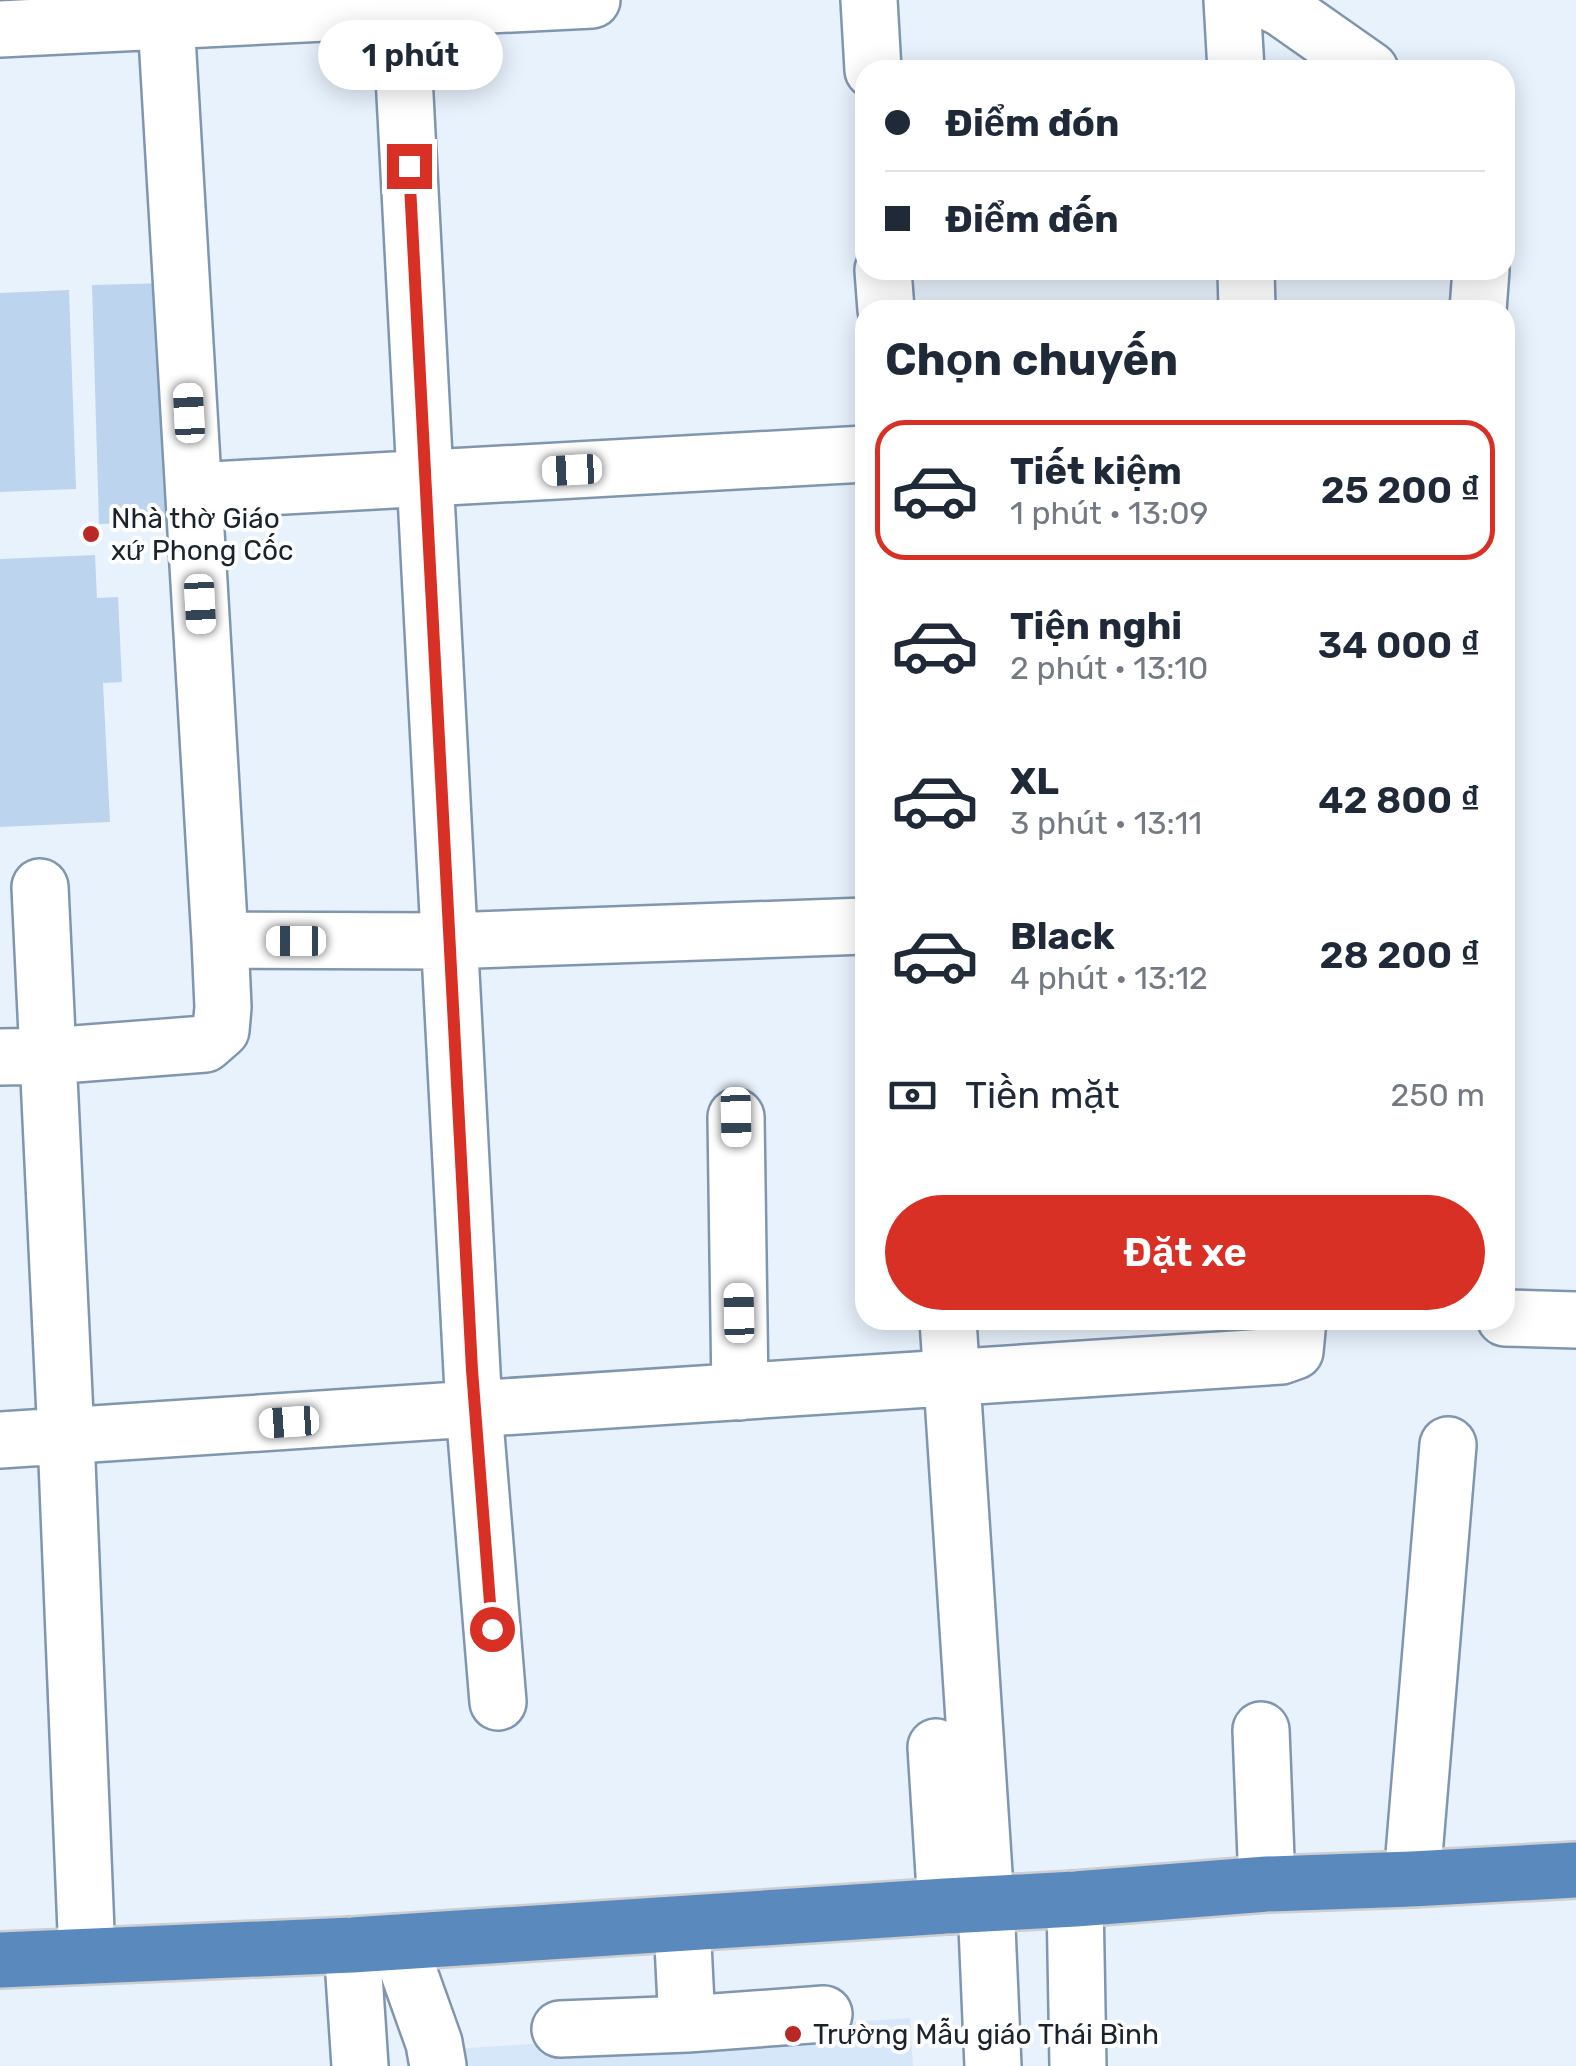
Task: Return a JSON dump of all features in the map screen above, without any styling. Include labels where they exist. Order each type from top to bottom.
[{"type":"highway","points":[[0,1960],[375,1944],[1268,1884],[1576,1870]]},
{"type":"street","points":[[0,29],[160,13],[592,0]]},
{"type":"street","points":[[869,0],[872,60]]},
{"type":"street","points":[[1232,0],[1235,60]]},
{"type":"street","points":[[1266,0],[1356,60]]},
{"type":"street","points":[[400,4],[474,1410],[498,1702]]},
{"type":"street","points":[[24,1057],[205,1044],[220,1030],[223,1007],[194,492],[160,13]]},
{"type":"street","points":[[194,492],[855,455]]},
{"type":"street","points":[[40,886],[24,1057],[66,1436],[87,1956]]},
{"type":"street","points":[[220,940],[448,941],[855,926]]},
{"type":"street","points":[[736,1117],[740,1392]]},
{"type":"street","points":[[1515,1318],[1576,1320]]},
{"type":"street","points":[[949,1330],[966,1905]]},
{"type":"street","points":[[0,1440],[1281,1356],[1296,1351],[1297,1330]]},
{"type":"street","points":[[1412,1879],[1448,1445]]},
{"type":"street","points":[[1260,1730],[1268,1884]]},
{"type":"street","points":[[936,1747],[993,2066]]},
{"type":"street","points":[[1075,1899],[1078,2066]]},
{"type":"street","points":[[682,1924],[687,2024]]},
{"type":"street","points":[[360,2066],[375,1944]]},
{"type":"street","points":[[375,1944],[434,2043],[438,2066]]},
{"type":"street","points":[[560,2029],[824,2014]]},
{"type":"shaded area","name":"Trường Mẫu giáo Thái Bình","points":[[910,2018],[913,2066],[442,2066],[441,2050]]},
{"type":"building","points":[[170,283],[177,521],[99,524],[92,285]]},
{"type":"building","points":[[69,290],[76,489],[0,492],[0,293]]},
{"type":"building","points":[[95,555],[97,598],[118,597],[122,682],[103,683],[110,822],[0,827],[0,559]]},
{"type":"place","name":"Nhà thờ Giáo xứ Phong Cốc","points":[[91,534]]},
{"type":"place","name":"Trường Mẫu giáo Thái Bình","points":[[793,2034]]},
{"type":"route","points":[[409,166],[472,1370],[492,1629]]}]
